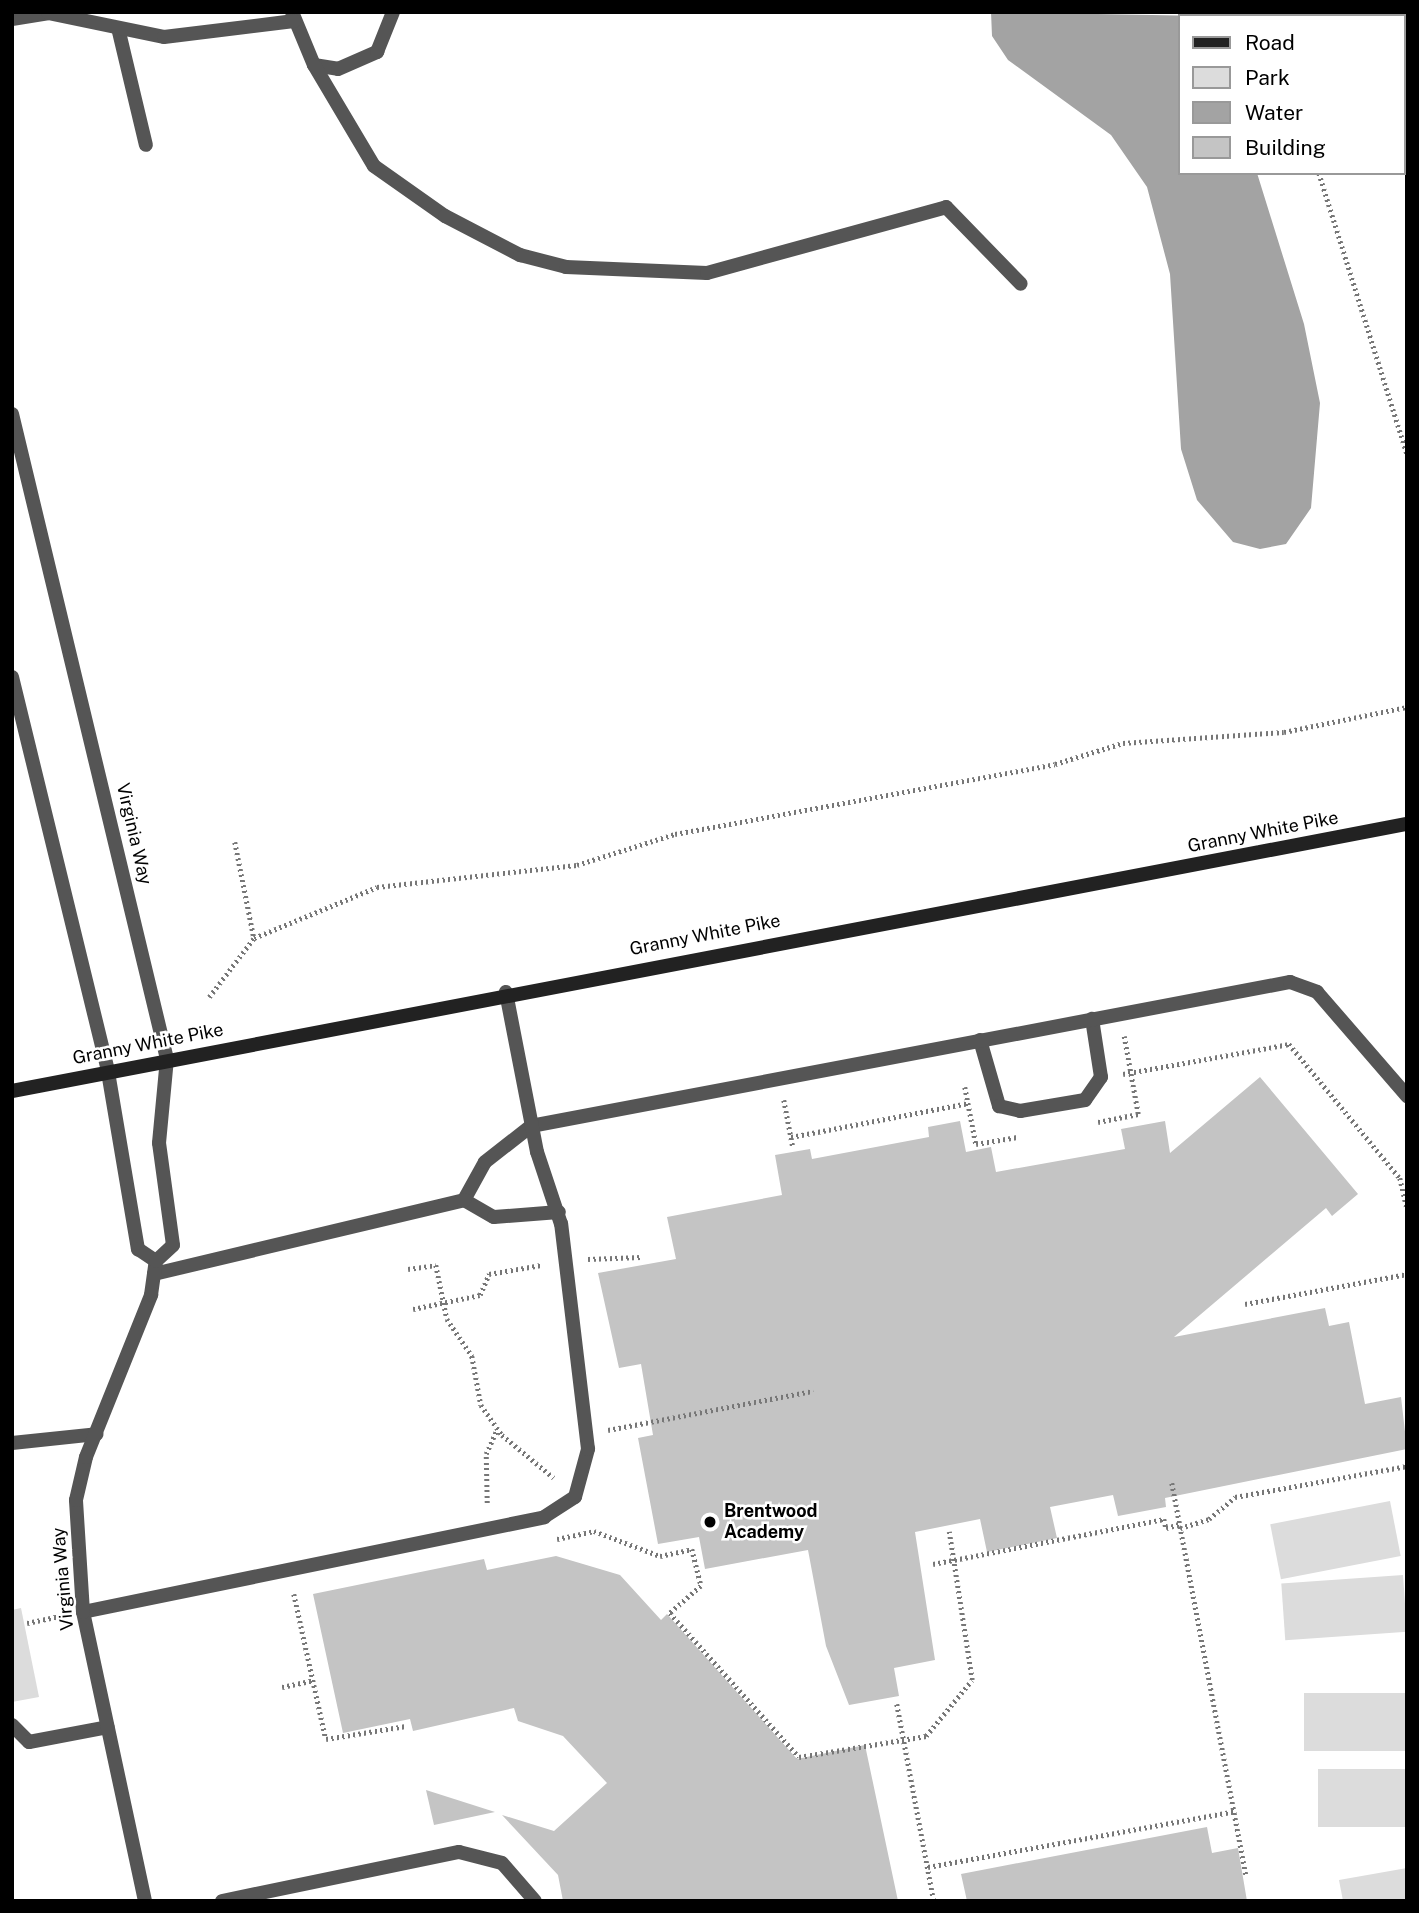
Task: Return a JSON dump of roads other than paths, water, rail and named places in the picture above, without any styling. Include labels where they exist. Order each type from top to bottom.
[{"type":"main road","name":"Granny White Pike","points":[[12,1091],[506,992],[1407,824]]},
{"type":"street","points":[[314,65],[348,68],[370,58],[385,42],[393,12]]},
{"type":"street","points":[[12,19],[48,13],[102,19],[119,32],[206,35],[293,17],[314,65],[374,166],[445,216],[520,255],[566,267],[707,274],[946,207],[1021,284]]},
{"type":"street","points":[[119,32],[146,145]]},
{"type":"street","name":"Virginia Way","points":[[12,414],[167,1059],[159,1143],[173,1245],[155,1267],[76,1500],[83,1612],[145,1901]]},
{"type":"street","points":[[12,677],[108,1072],[138,1249],[155,1267],[464,1200],[494,1217],[559,1212]]},
{"type":"street","points":[[464,1200],[485,1162],[531,1126],[1298,982],[1317,992],[1407,1096]]},
{"type":"street","points":[[83,1612],[544,1517],[571,1501],[587,1472],[586,1434],[559,1212],[531,1126],[506,992]]},
{"type":"street","points":[[980,1040],[994,1098],[1020,1111],[1085,1100],[1101,1077],[1092,1019]]},
{"type":"street","points":[[12,1443],[97,1434]]},
{"type":"street","points":[[12,1725],[29,1742],[108,1727]]},
{"type":"street","points":[[222,1901],[458,1852],[502,1863],[535,1901]]},
{"type":"water","points":[[991,12],[1178,15],[1178,175],[1258,175],[1304,324],[1320,403],[1311,508],[1286,544],[1260,549],[1233,542],[1197,500],[1181,449],[1170,274],[1147,187],[1111,135],[1008,60],[992,36]]},
{"type":"place","name":"Brentwood Academy","points":[[710,1522]]}]
